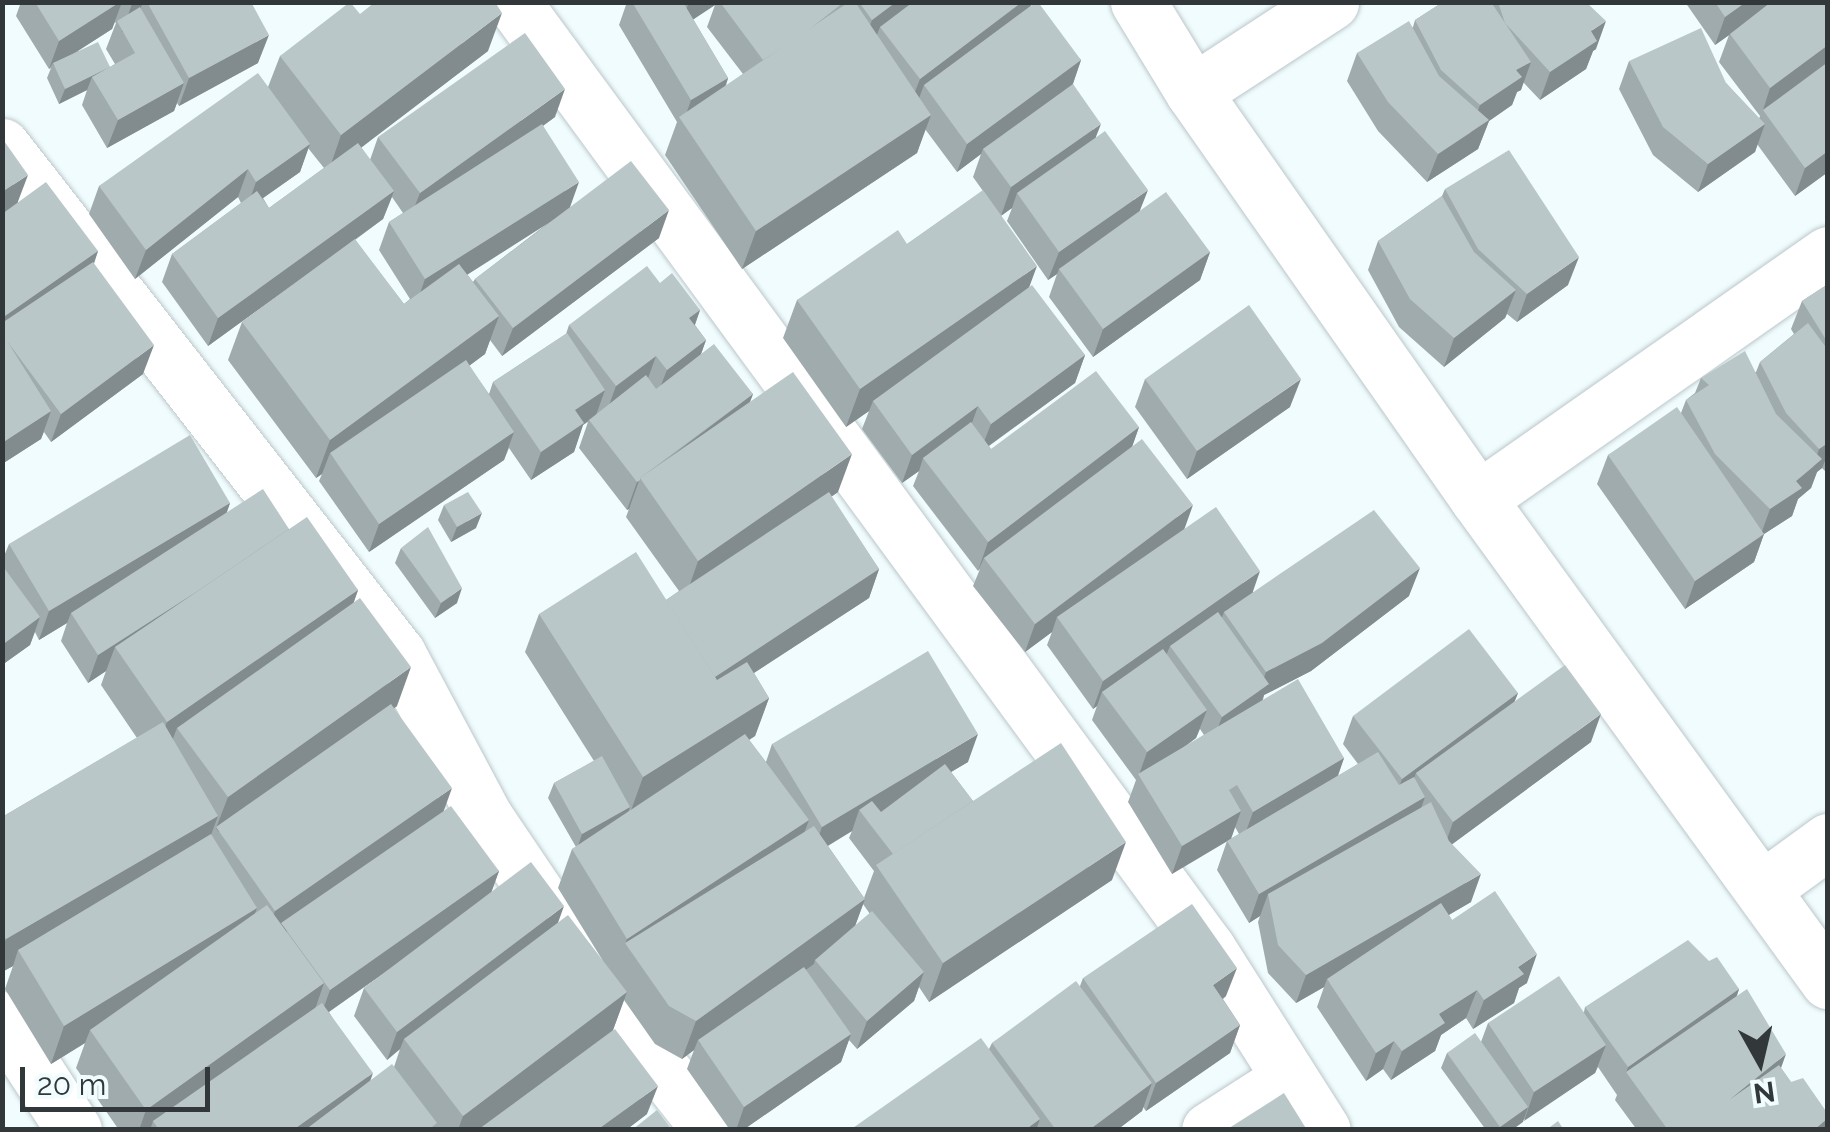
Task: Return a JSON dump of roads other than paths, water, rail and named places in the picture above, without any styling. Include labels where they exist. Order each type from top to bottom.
[{"type":"street","points":[[514,2],[1208,948],[1323,1130]]},
{"type":"street","points":[[1138,2],[1192,92],[1478,499],[1828,980]]},
{"type":"street","points":[[1192,92],[1331,2]]},
{"type":"street","points":[[2,146],[398,654],[484,817],[613,1006],[710,1130]]},
{"type":"street","points":[[1478,499],[1828,254]]},
{"type":"street","points":[[1762,889],[1828,841]]},
{"type":"street","points":[[2,1018],[74,1130]]},
{"type":"street","points":[[1209,1130],[1288,1080]]}]
